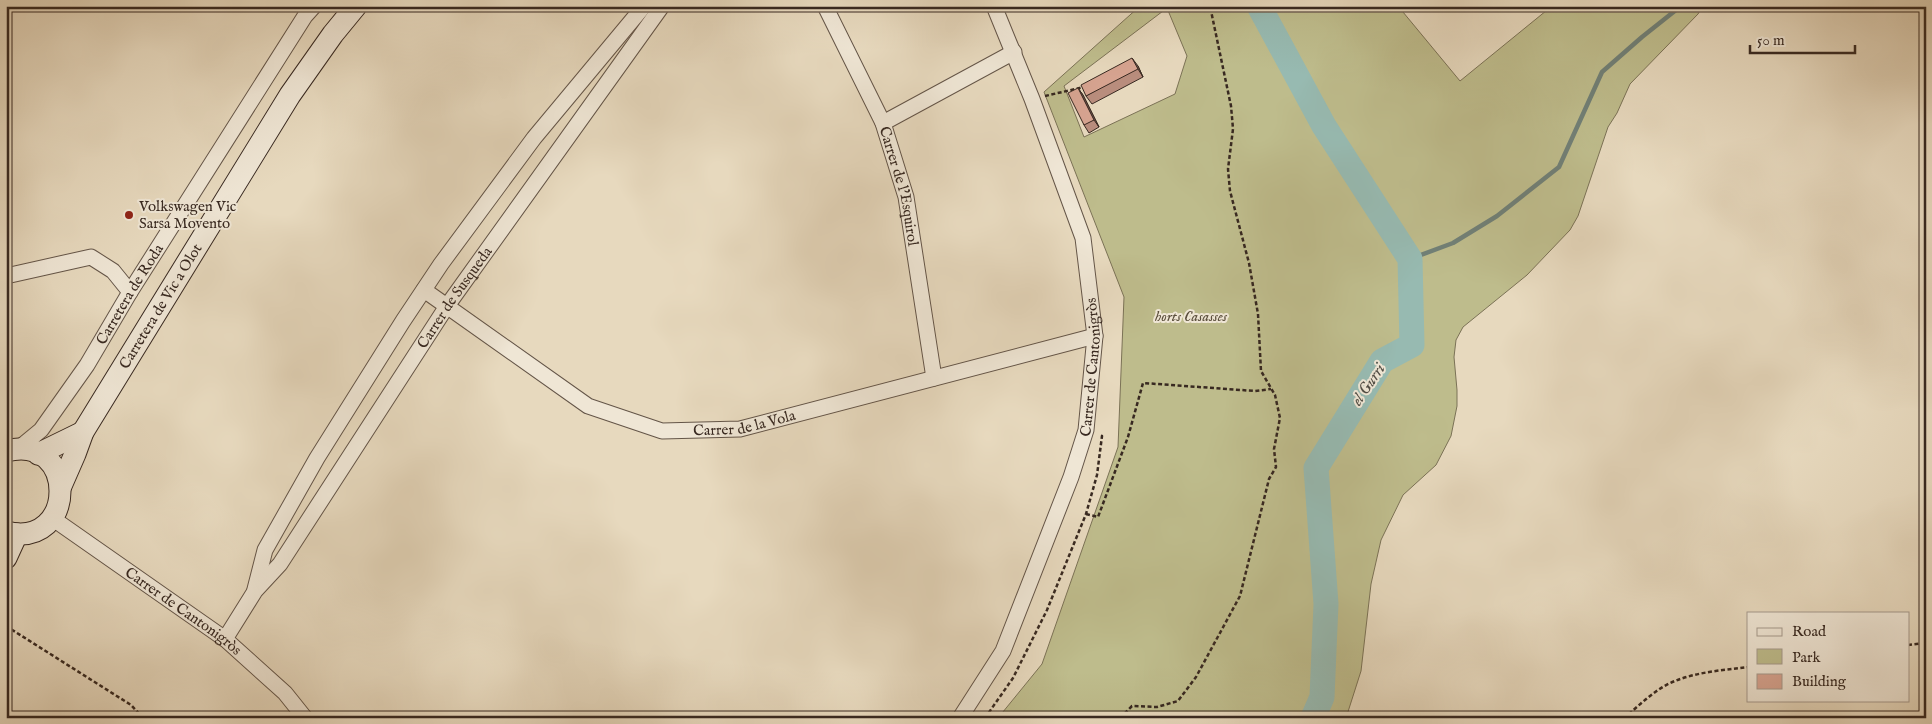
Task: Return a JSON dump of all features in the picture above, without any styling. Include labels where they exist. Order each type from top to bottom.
[{"type":"street","name":"Carretera de Roda","points":[[21,451],[41,430],[87,365],[130,292],[305,16],[314,6]]},
{"type":"street","name":"Carretera de Vic a Olot","points":[[52,518],[60,503],[61,486],[82,432],[290,95],[333,34],[356,6]]},
{"type":"street","name":"Carrer de Susqueda","points":[[254,591],[265,550],[308,474],[403,321],[441,264],[534,138],[644,6]]},
{"type":"street","name":"Carrer de Susqueda","points":[[225,639],[254,591],[280,564],[447,306],[662,6]]},
{"type":"street","name":"Carrer de l'Esquirol","points":[[825,6],[883,123],[906,197],[934,378]]},
{"type":"street","name":"Carrer de Cantonigròs","points":[[960,718],[1003,651],[1071,477],[1086,430],[1095,336],[1083,238],[1014,52],[994,6]]},
{"type":"street","points":[[883,123],[1014,52]]},
{"type":"street","points":[[6,276],[91,257],[113,271],[130,292]]},
{"type":"street","name":"Carrer de la Vola","points":[[424,290],[588,406],[662,431],[740,429],[1095,336]]},
{"type":"street","points":[[21,451],[82,432]]},
{"type":"street","points":[[21,451],[54,467],[61,486]]},
{"type":"street","points":[[6,558],[12,533],[34,531],[52,518]]},
{"type":"street","name":"Carrer de Cantonigròs","points":[[52,518],[225,639],[285,692],[305,718]]},
{"type":"path","points":[[1120,718],[1132,706],[1157,707],[1178,701],[1196,677],[1240,596],[1269,479],[1276,467],[1274,449],[1280,418],[1275,395],[1261,371],[1258,314],[1249,263],[1230,190],[1228,169],[1232,129],[1231,106],[1210,6]]},
{"type":"path","points":[[1055,94],[1086,86]]},
{"type":"path","points":[[1086,514],[1098,517],[1128,437],[1143,383],[1255,391],[1272,389]]},
{"type":"path","points":[[985,718],[1013,678],[1047,610],[1086,514],[1097,475],[1102,436],[1086,430]]},
{"type":"path","points":[[6,626],[131,705],[143,718]]},
{"type":"path","points":[[1910,645],[1926,643]]},
{"type":"path","points":[[1624,718],[1654,693],[1675,681],[1717,671],[1747,667]]},
{"type":"green space","name":"horts Casasses","points":[[1140,6],[1398,6],[1460,81],[1552,6],[1703,6],[1698,14],[1630,84],[1617,113],[1608,127],[1578,216],[1570,230],[1527,275],[1463,327],[1456,340],[1454,357],[1457,406],[1451,436],[1436,465],[1403,495],[1381,540],[1371,584],[1361,671],[1346,718],[998,718],[1042,664],[1118,447],[1124,297],[1044,92]],"holes":[[[1167,8],[1187,56],[1175,94],[1084,137],[1064,86]]]},
{"type":"building","points":[[1132,58],[1138,69],[1086,96],[1081,85]]},
{"type":"building","points":[[1078,88],[1094,120],[1084,125],[1068,93]]},
{"type":"waterway","name":"el Gurri","points":[[1259,6],[1324,126],[1410,259],[1412,345],[1382,361],[1316,468],[1326,604],[1322,697],[1313,718]]},
{"type":"waterway","points":[[1410,259],[1453,243],[1497,216],[1559,167],[1602,72],[1681,6]]},
{"type":"place","name":"Volkswagen Vic Sarsa Movento","points":[[129,215]]}]
